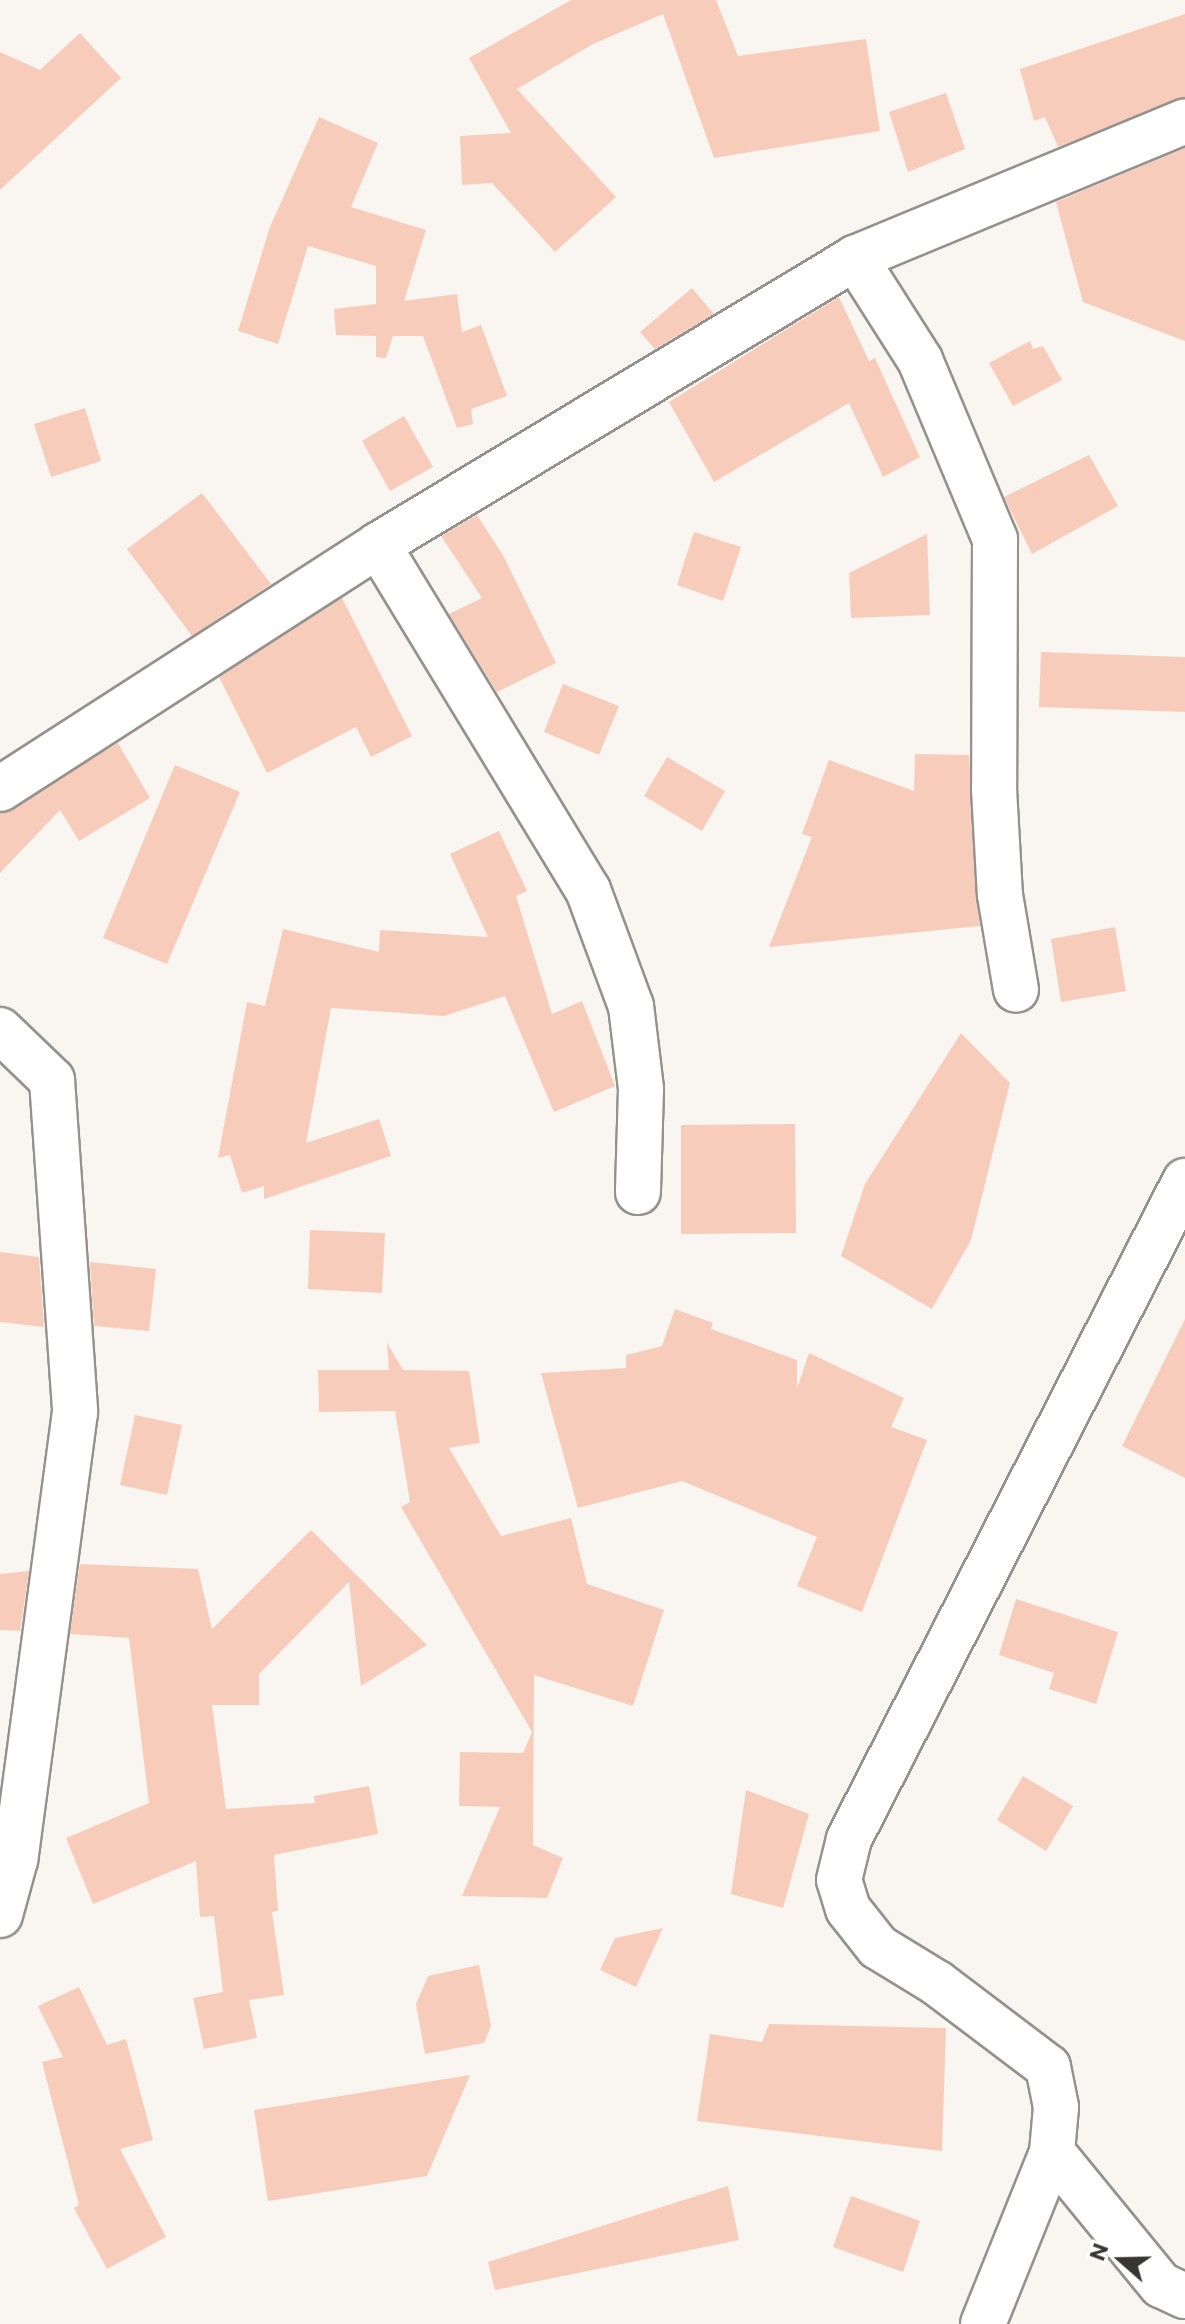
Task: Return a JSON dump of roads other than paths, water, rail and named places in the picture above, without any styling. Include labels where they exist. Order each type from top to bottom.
[{"type":"street","points":[[0,789],[378,545],[855,258],[1185,121]]},
{"type":"street","points":[[855,258],[920,360],[995,539],[994,789],[1000,895],[1016,990]]},
{"type":"street","points":[[378,545],[588,890],[631,1006],[641,1089],[638,1192]]},
{"type":"street","points":[[0,1030],[52,1080],[75,1412],[15,1860],[0,1915]]},
{"type":"street","points":[[983,2324],[1052,2152],[1056,2107],[1048,2067],[937,1983],[878,1947],[848,1909],[839,1880],[849,1839],[1185,1181]]},
{"type":"street","points":[[1052,2152],[1161,2285],[1185,2296]]}]
